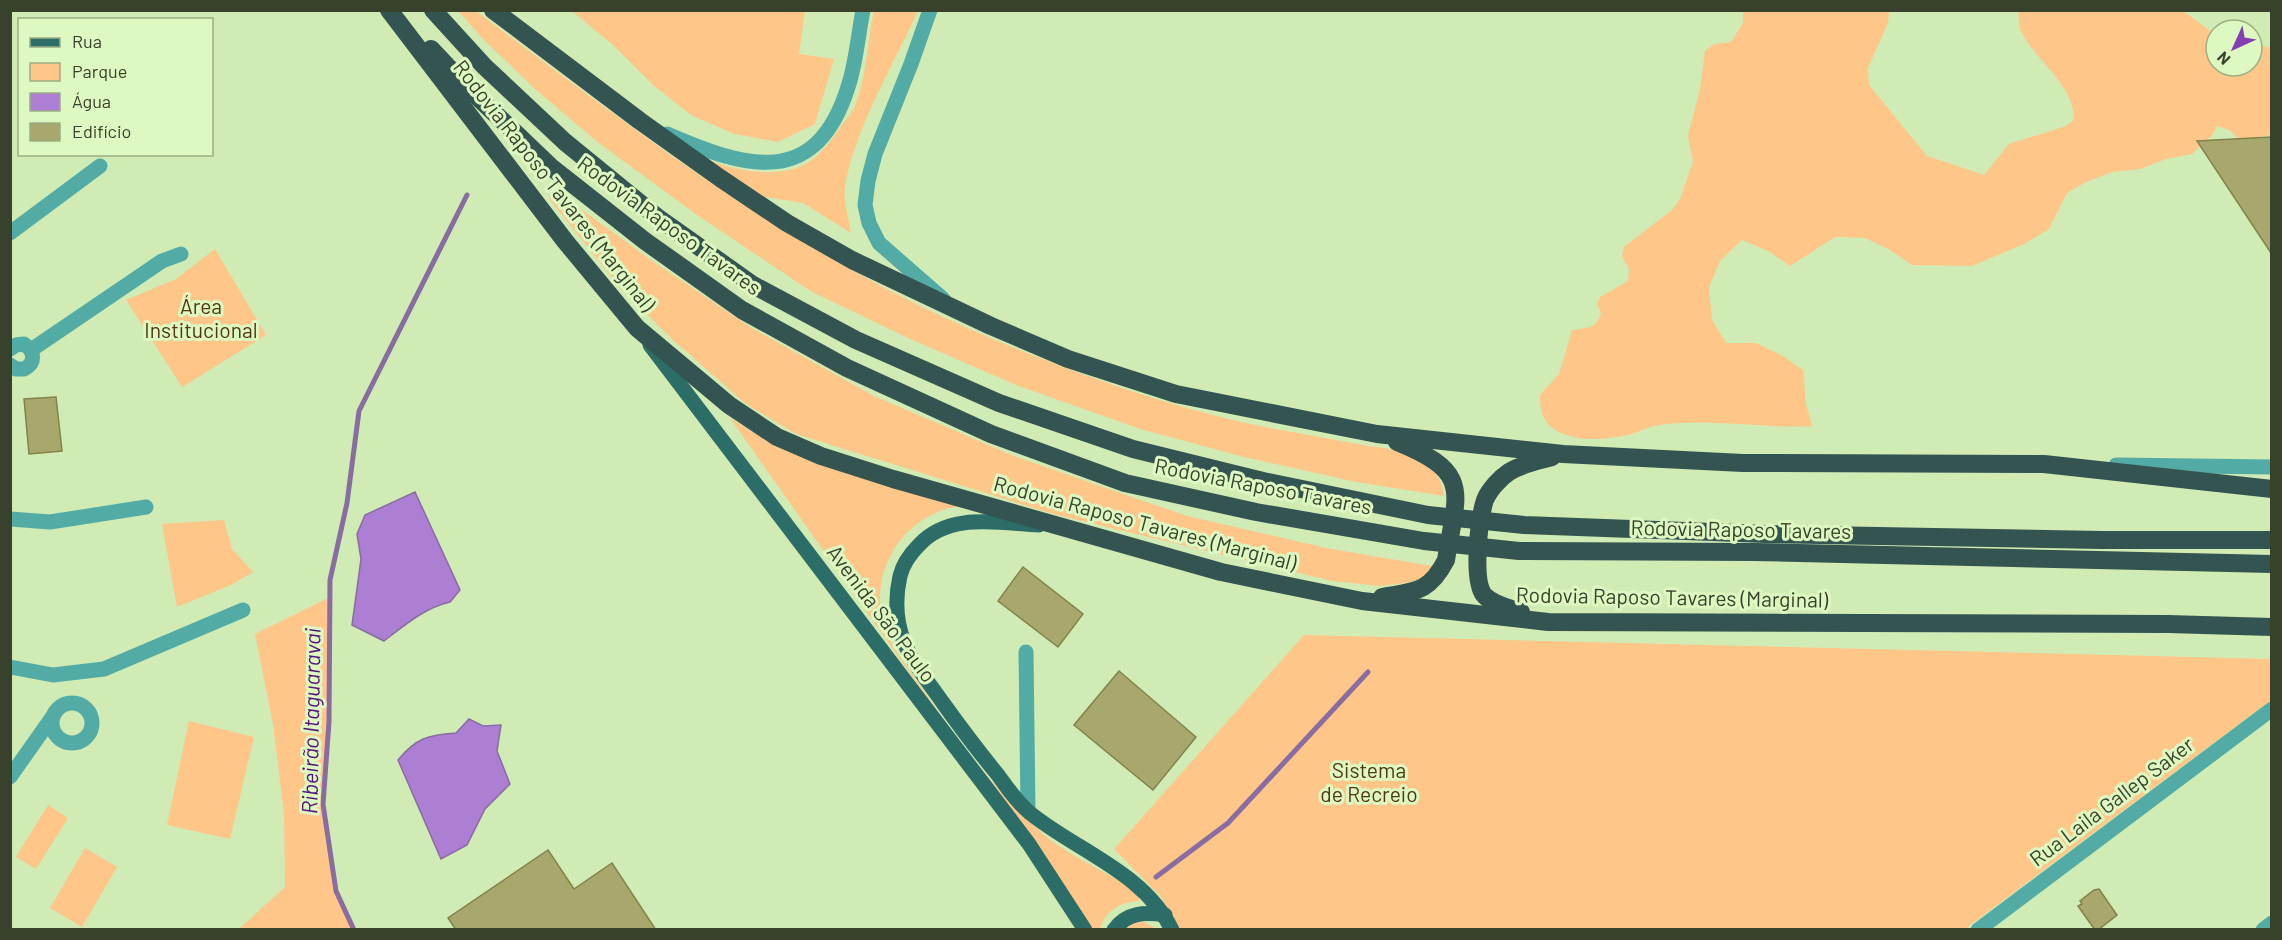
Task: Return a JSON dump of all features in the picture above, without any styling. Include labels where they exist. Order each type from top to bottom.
[{"type":"highway","name":"Rodovia Raposo Tavares (Marginal)","points":[[389,10],[565,241],[637,328],[729,405],[777,438],[821,456],[893,479],[1221,572],[1362,601],[1548,622],[2168,624],[2271,627]]},
{"type":"highway","name":"Rodovia Raposo Tavares","points":[[395,10],[465,85],[551,167],[645,241],[742,309],[847,368],[991,434],[1125,483],[1256,512],[1424,541],[1519,551],[1755,552],[2271,564]]},
{"type":"highway","name":"Rodovia Raposo Tavares","points":[[433,10],[484,66],[565,142],[657,217],[753,285],[856,340],[999,403],[1133,449],[1263,481],[1428,515],[1524,525],[1766,534],[2102,540],[2271,540]]},
{"type":"highway","points":[[493,10],[640,122],[720,178],[787,223],[852,260],[1068,359],[1176,394],[1377,434],[1563,454],[1743,463],[2044,464],[2271,489]]},
{"type":"highway","points":[[1362,601],[1413,592],[1428,586],[1446,560],[1456,492],[1452,478],[1442,465],[1423,453],[1377,434]]},
{"type":"highway","points":[[1548,622],[1491,601],[1483,594],[1476,562],[1485,500],[1494,485],[1509,472],[1529,463],[1563,454]]},
{"type":"highway","points":[[2168,624],[2271,620]]},
{"type":"main road","name":"Avenida São Paulo","points":[[637,328],[1029,844],[1085,930]]},
{"type":"main road","name":"Avenida São Paulo","points":[[1060,527],[976,522],[956,523],[939,528],[926,537],[911,553],[902,569],[896,604],[898,623],[911,657],[967,736],[1018,802],[1053,831],[1146,892],[1164,915],[1172,930]]},
{"type":"main road","points":[[1114,930],[1123,920],[1144,912],[1164,915]]},
{"type":"street","points":[[640,122],[705,151],[737,159],[760,164],[796,159],[822,136],[841,107],[849,86],[863,10]]},
{"type":"street","points":[[930,10],[875,154],[865,205],[868,223],[879,243],[952,307]]},
{"type":"street","points":[[10,233],[100,166]]},
{"type":"street","points":[[31,350],[162,261],[181,254]]},
{"type":"street","points":[[11,347],[24,344],[31,350],[33,361],[28,367],[20,370],[11,367]]},
{"type":"street","points":[[2044,464],[2271,466]]},
{"type":"street","points":[[10,519],[50,522],[146,507]]},
{"type":"street","points":[[10,667],[53,675],[104,669],[243,610]]},
{"type":"street","points":[[1026,652],[1028,812]]},
{"type":"street","points":[[10,777],[56,710],[69,703],[83,706],[91,717],[91,731],[81,742],[68,744],[56,736],[52,730],[53,716]]},
{"type":"street","name":"Rua Laila Gallep Saker","points":[[1978,930],[2271,709]]},
{"type":"street","points":[[37,740],[56,736]]},
{"type":"street","points":[[2263,930],[2271,923]]},
{"type":"green space","points":[[458,11],[476,11],[652,142],[742,204],[871,281],[943,317],[980,334],[1093,378],[1211,415],[1412,455],[1423,460],[1436,473],[1444,496],[1356,482],[1240,456],[1140,429],[1016,385],[908,338],[812,292],[697,215],[596,141],[535,89],[482,38]]},
{"type":"green space","points":[[572,11],[805,11],[799,54],[834,59],[815,124],[778,142],[734,134],[691,115],[652,84],[615,47]]},
{"type":"green space","points":[[874,11],[918,11],[876,98],[849,166],[845,204],[851,233],[803,203],[759,196],[709,160],[747,171],[775,172],[801,166],[812,160],[832,139],[855,106],[862,83]]},
{"type":"green space","points":[[1743,11],[1889,11],[1888,23],[1868,68],[1869,85],[1927,156],[1984,175],[2009,144],[2066,126],[2074,120],[2072,107],[2062,85],[2021,31],[2018,11],[2183,11],[2204,26],[2204,78],[2264,78],[2264,46],[2271,48],[2271,135],[2240,140],[2229,130],[2217,126],[2213,134],[2192,154],[2166,159],[2140,169],[2112,172],[2086,182],[2067,193],[2049,229],[2024,244],[1972,266],[1912,265],[1890,250],[1865,238],[1835,237],[1790,266],[1768,251],[1742,240],[1720,261],[1709,287],[1712,320],[1726,343],[1756,343],[1781,355],[1803,370],[1806,404],[1812,426],[1693,423],[1654,426],[1628,435],[1604,439],[1571,437],[1548,424],[1541,409],[1540,395],[1559,374],[1572,330],[1593,325],[1601,313],[1597,304],[1600,297],[1628,281],[1629,269],[1622,256],[1624,247],[1672,210],[1680,199],[1693,162],[1688,136],[1700,89],[1705,51],[1714,44],[1731,42],[1743,23]]},
{"type":"green space","points":[[549,192],[557,192],[750,327],[874,396],[1014,456],[1187,516],[1326,548],[1432,566],[1423,578],[1407,583],[1380,586],[1332,581],[1053,514],[796,434],[746,404],[673,340],[622,290],[550,200]]},
{"type":"green space","name":"Área Institucional","points":[[215,249],[266,335],[182,387],[126,300],[176,279]]},
{"type":"green space","points":[[730,418],[777,447],[806,459],[963,506],[943,510],[924,519],[899,541],[884,571],[881,588],[880,605],[886,631],[899,655],[947,725],[1007,799],[1052,841],[1131,888],[1139,896],[1139,901],[1126,903],[1114,909],[1106,917],[1100,929],[1090,929]]},
{"type":"green space","points":[[224,520],[232,549],[253,572],[231,585],[177,607],[162,524]]},
{"type":"green space","points":[[330,597],[329,705],[323,804],[336,891],[354,929],[239,929],[285,887],[284,814],[273,724],[255,634]]},
{"type":"green space","name":"Sistema de Recreio","points":[[1304,635],[2271,659],[2271,700],[1965,929],[1179,929],[1161,897],[1114,849]]},
{"type":"green space","points":[[189,721],[254,737],[230,839],[167,825]]},
{"type":"green space","points":[[48,805],[68,818],[36,869],[16,857]]},
{"type":"green space","points":[[85,848],[117,867],[82,927],[50,908]]},
{"type":"green space","points":[[1135,922],[1144,922],[1157,929],[1124,930]]},
{"type":"water","points":[[415,492],[460,590],[450,602],[423,613],[384,641],[352,625],[361,559],[357,534],[365,515]]},
{"type":"water","points":[[469,719],[483,726],[501,725],[497,751],[510,784],[485,809],[467,845],[441,859],[398,760],[417,742],[438,735],[456,733]]},
{"type":"building","points":[[2271,137],[2271,253],[2197,141]]},
{"type":"building","points":[[56,397],[62,451],[29,454],[24,399]]},
{"type":"building","points":[[1023,567],[1083,614],[1058,647],[998,601]]},
{"type":"building","points":[[1119,671],[1196,737],[1153,790],[1074,725]]},
{"type":"building","points":[[548,850],[574,889],[612,863],[656,930],[456,930],[448,918]]},
{"type":"building","points":[[2099,889],[2117,915],[2095,930],[2078,906],[2082,904],[2080,901],[2094,890]]},
{"type":"waterway","name":"Ribeirão Itaguaravai","points":[[354,930],[336,891],[323,804],[329,722],[330,580],[347,503],[359,411],[467,195]]},
{"type":"waterway","points":[[1156,877],[1228,823],[1368,672]]}]
